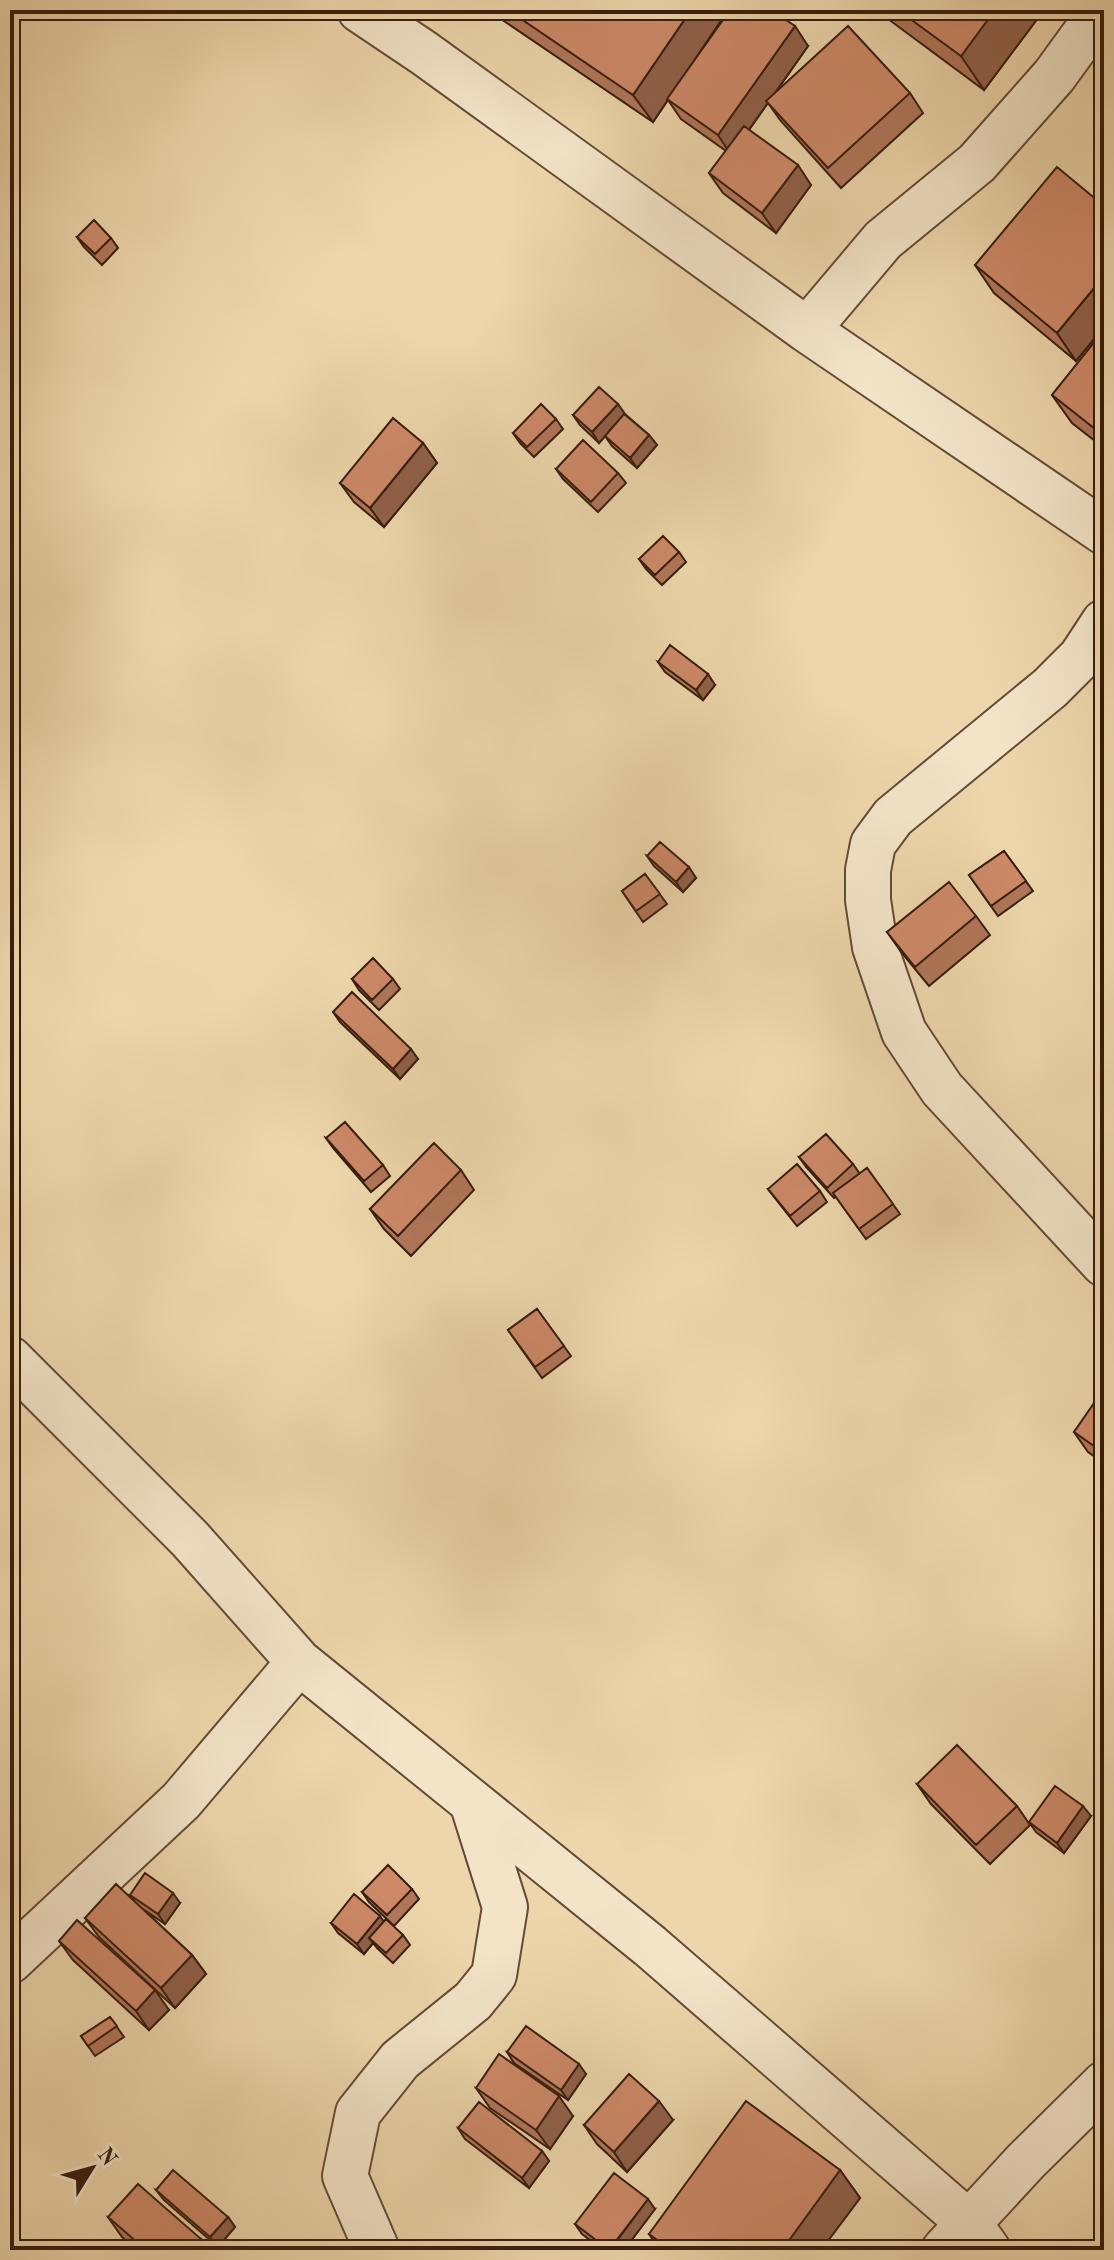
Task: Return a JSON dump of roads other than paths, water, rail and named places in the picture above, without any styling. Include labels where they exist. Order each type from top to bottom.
[{"type":"street","points":[[360,10],[807,330],[1104,532]]},
{"type":"street","points":[[807,330],[883,240],[977,163],[1054,76],[1102,10]]},
{"type":"street","points":[[1104,622],[1081,657],[1050,688],[893,817],[873,844],[868,870],[868,900],[875,947],[904,1032],[942,1089],[1104,1264]]},
{"type":"street","points":[[10,1359],[190,1539],[299,1662],[650,1946],[967,2241],[1026,2161],[1104,2084]]},
{"type":"street","points":[[10,1961],[181,1801],[299,1662]]},
{"type":"street","points":[[377,2250],[345,2176],[358,2113],[400,2060],[473,2001],[494,1975],[505,1907],[472,1802]]}]
